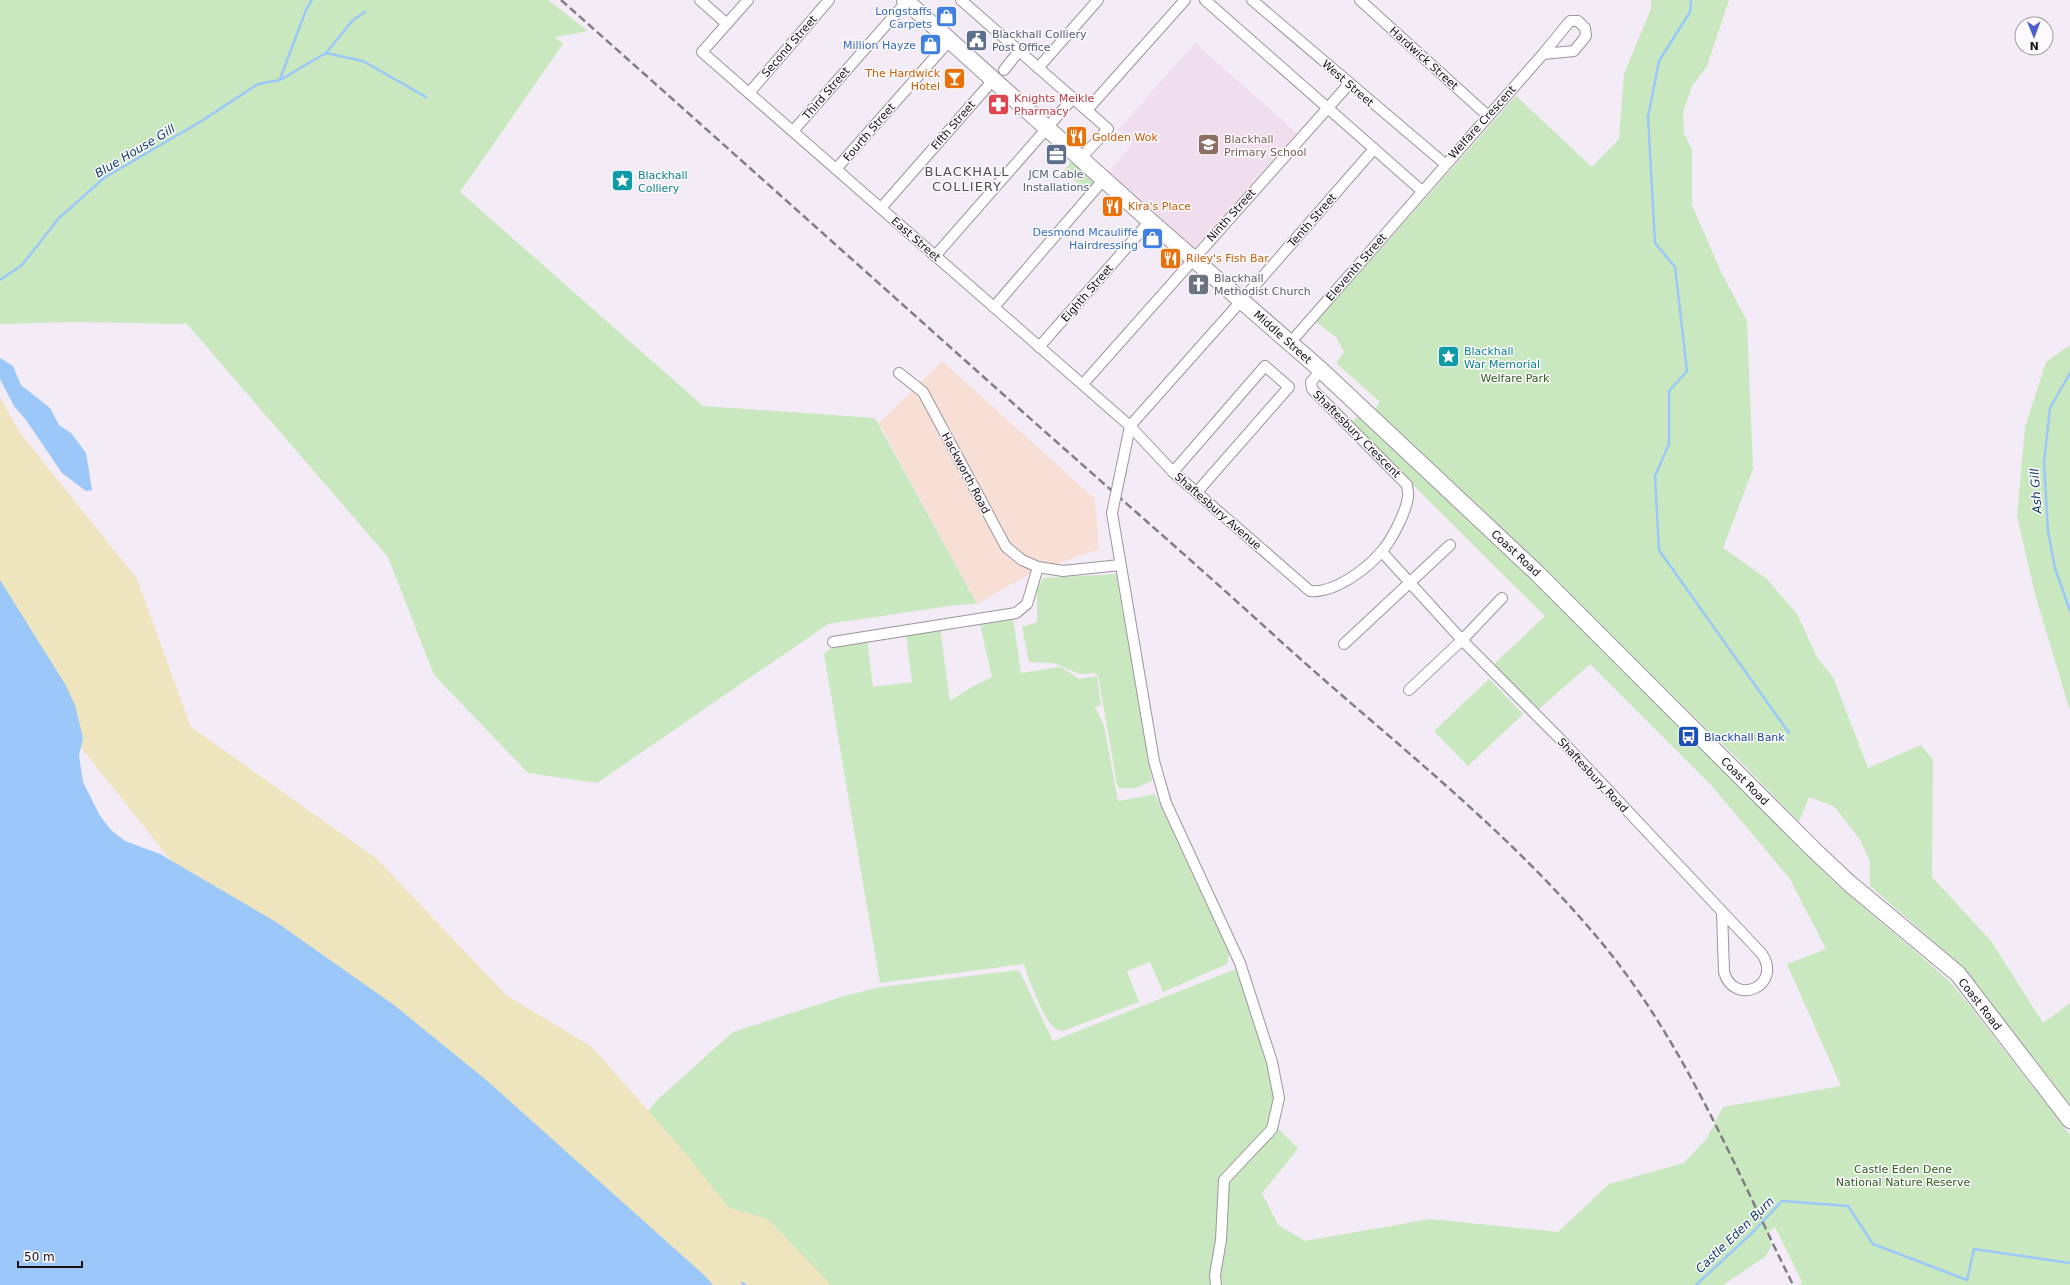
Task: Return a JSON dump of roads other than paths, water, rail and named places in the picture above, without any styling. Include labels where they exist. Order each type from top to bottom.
[{"type":"main road","name":"Middle Street","points":[[906,1],[950,40],[999,74],[1051,124],[1081,158],[1193,258],[1246,296],[1290,343],[1321,370]]},
{"type":"main road","name":"Coast Road","points":[[1321,370],[1537,573],[1813,849],[1849,883],[1958,974],[2070,1120]]},
{"type":"street","points":[[700,0],[727,24],[748,0]]},
{"type":"street","name":"Second Street","points":[[749,93],[829,0]]},
{"type":"street","points":[[960,0],[1108,129],[1081,158]]},
{"type":"street","points":[[1038,68],[1098,0]]},
{"type":"street","points":[[1087,110],[1186,0]]},
{"type":"street","points":[[1205,0],[1422,191]]},
{"type":"street","name":"West Street","points":[[1252,0],[1349,84],[1445,164]]},
{"type":"street","name":"Hardwick Street","points":[[1360,0],[1488,116]]},
{"type":"street","name":"Third Street","points":[[793,131],[906,1]]},
{"type":"street","name":"East Street","points":[[727,24],[702,52],[1130,426]]},
{"type":"street","name":"Fourth Street","points":[[836,169],[950,40]]},
{"type":"street","name":"Fifth Street","points":[[881,208],[1019,51]]},
{"type":"street","name":"Welfare Crescent","points":[[1422,191],[1544,54]]},
{"type":"street","name":"Ninth Street","points":[[1083,384],[1193,258],[1349,84]]},
{"type":"street","points":[[935,256],[1073,98]]},
{"type":"street","name":"Tenth Street","points":[[1130,426],[1374,149]]},
{"type":"street","points":[[994,307],[1104,179]]},
{"type":"street","name":"Eleventh Street","points":[[1290,343],[1422,191]]},
{"type":"street","name":"Eighth Street","points":[[1040,347],[1150,221]]},
{"type":"street","points":[[1173,472],[1265,366],[1289,387],[1197,492]]},
{"type":"street","name":"Shaftesbury Crescent","points":[[1310,591],[1321,592],[1340,584],[1365,567],[1382,552],[1400,522],[1409,496],[1407,484],[1316,395],[1312,389],[1311,382],[1321,370]]},
{"type":"street","name":"Hackworth Road","points":[[899,373],[923,392],[1006,547],[1022,560],[1038,567],[1063,571],[1120,565]]},
{"type":"street","points":[[1130,426],[1112,514],[1154,761],[1166,803],[1240,963],[1272,1062],[1278,1098],[1272,1129],[1224,1180],[1222,1240],[1215,1275],[1216,1285]]},
{"type":"street","name":"Shaftesbury Avenue","points":[[1130,426],[1173,472],[1310,591]]},
{"type":"street","points":[[1344,644],[1450,545]]},
{"type":"street","name":"Shaftesbury Road","points":[[1382,552],[1462,640],[1561,740],[1722,912],[1765,959],[1768,966],[1766,977],[1757,987],[1750,990],[1738,989],[1731,986],[1726,978],[1724,972],[1722,912]]},
{"type":"street","points":[[833,642],[1016,613],[1027,604],[1038,567]]},
{"type":"street","points":[[1409,690],[1462,640],[1502,598]]},
{"type":"water","points":[[0,358],[13,366],[21,385],[50,408],[59,425],[71,433],[86,453],[92,490],[86,491],[62,473],[26,420],[14,406],[0,379]]},
{"type":"water","points":[[0,580],[65,684],[75,705],[83,738],[79,756],[83,782],[100,816],[111,830],[125,841],[160,854],[276,922],[394,1005],[485,1079],[704,1275],[713,1285],[0,1285]]},
{"type":"waterway","name":"Blue House Gill","points":[[280,79],[306,10],[312,0]]},
{"type":"waterway","points":[[1691,0],[1690,12],[1659,61],[1648,117],[1655,243],[1675,267],[1687,371],[1669,391],[1669,444],[1655,476],[1659,550],[1789,733]]},
{"type":"waterway","name":"Blue House Gill","points":[[326,53],[353,20],[365,12]]},
{"type":"waterway","name":"Blue House Gill","points":[[0,280],[22,265],[59,218],[104,178],[200,122],[258,84],[280,80],[326,53],[363,61],[426,97]]},
{"type":"waterway","name":"Ash Gill","points":[[2070,373],[2050,408],[2044,462],[2048,531],[2055,568],[2070,611]]},
{"type":"waterway","name":"Castle Eden Burn","points":[[1696,1285],[1753,1232],[1782,1201],[1848,1206],[1873,1244],[1967,1280],[1974,1249],[2070,1263]]},
{"type":"railway","points":[[561,0],[1033,421],[1492,827],[1533,867],[1573,909],[1610,953],[1638,991],[1664,1031],[1710,1114],[1793,1285]]},
{"type":"place","name":"Longstaffs Carpets","points":[[947,17]]},
{"type":"place","name":"Blackhall Colliery Post Office","points":[[976,40]]},
{"type":"place","name":"Million Hayze","points":[[931,45]]},
{"type":"place","name":"The Hardwick Hotel","points":[[955,79]]},
{"type":"place","name":"Knights Meikle Pharmacy","points":[[998,104]]},
{"type":"place","name":"Golden Wok","points":[[1076,137]]},
{"type":"place","name":"Blackhall Primary School","points":[[1209,145]]},
{"type":"place","name":"JCM Cable Installations","points":[[1056,154]]},
{"type":"place","name":"Blackhall Colliery","points":[[623,181]]},
{"type":"place","name":"Kira's Place","points":[[1113,206]]},
{"type":"place","name":"Desmond Mcauliffe Hairdressing","points":[[1153,238]]},
{"type":"place","name":"Riley's Fish Bar","points":[[1171,258]]},
{"type":"place","name":"Blackhall Methodist Church","points":[[1199,284]]},
{"type":"place","name":"Blackhall War Memorial","points":[[1449,357]]},
{"type":"place","name":"Blackhall Bank","points":[[1688,737]]},
{"type":"district","name":"BLACKHALL COLLIERY","points":[[967,178]]},
{"type":"park label","name":"Welfare Park","points":[[1515,378]]},
{"type":"park label","name":"Castle Eden Dene National Nature Reserve","points":[[1903,1175]]}]
